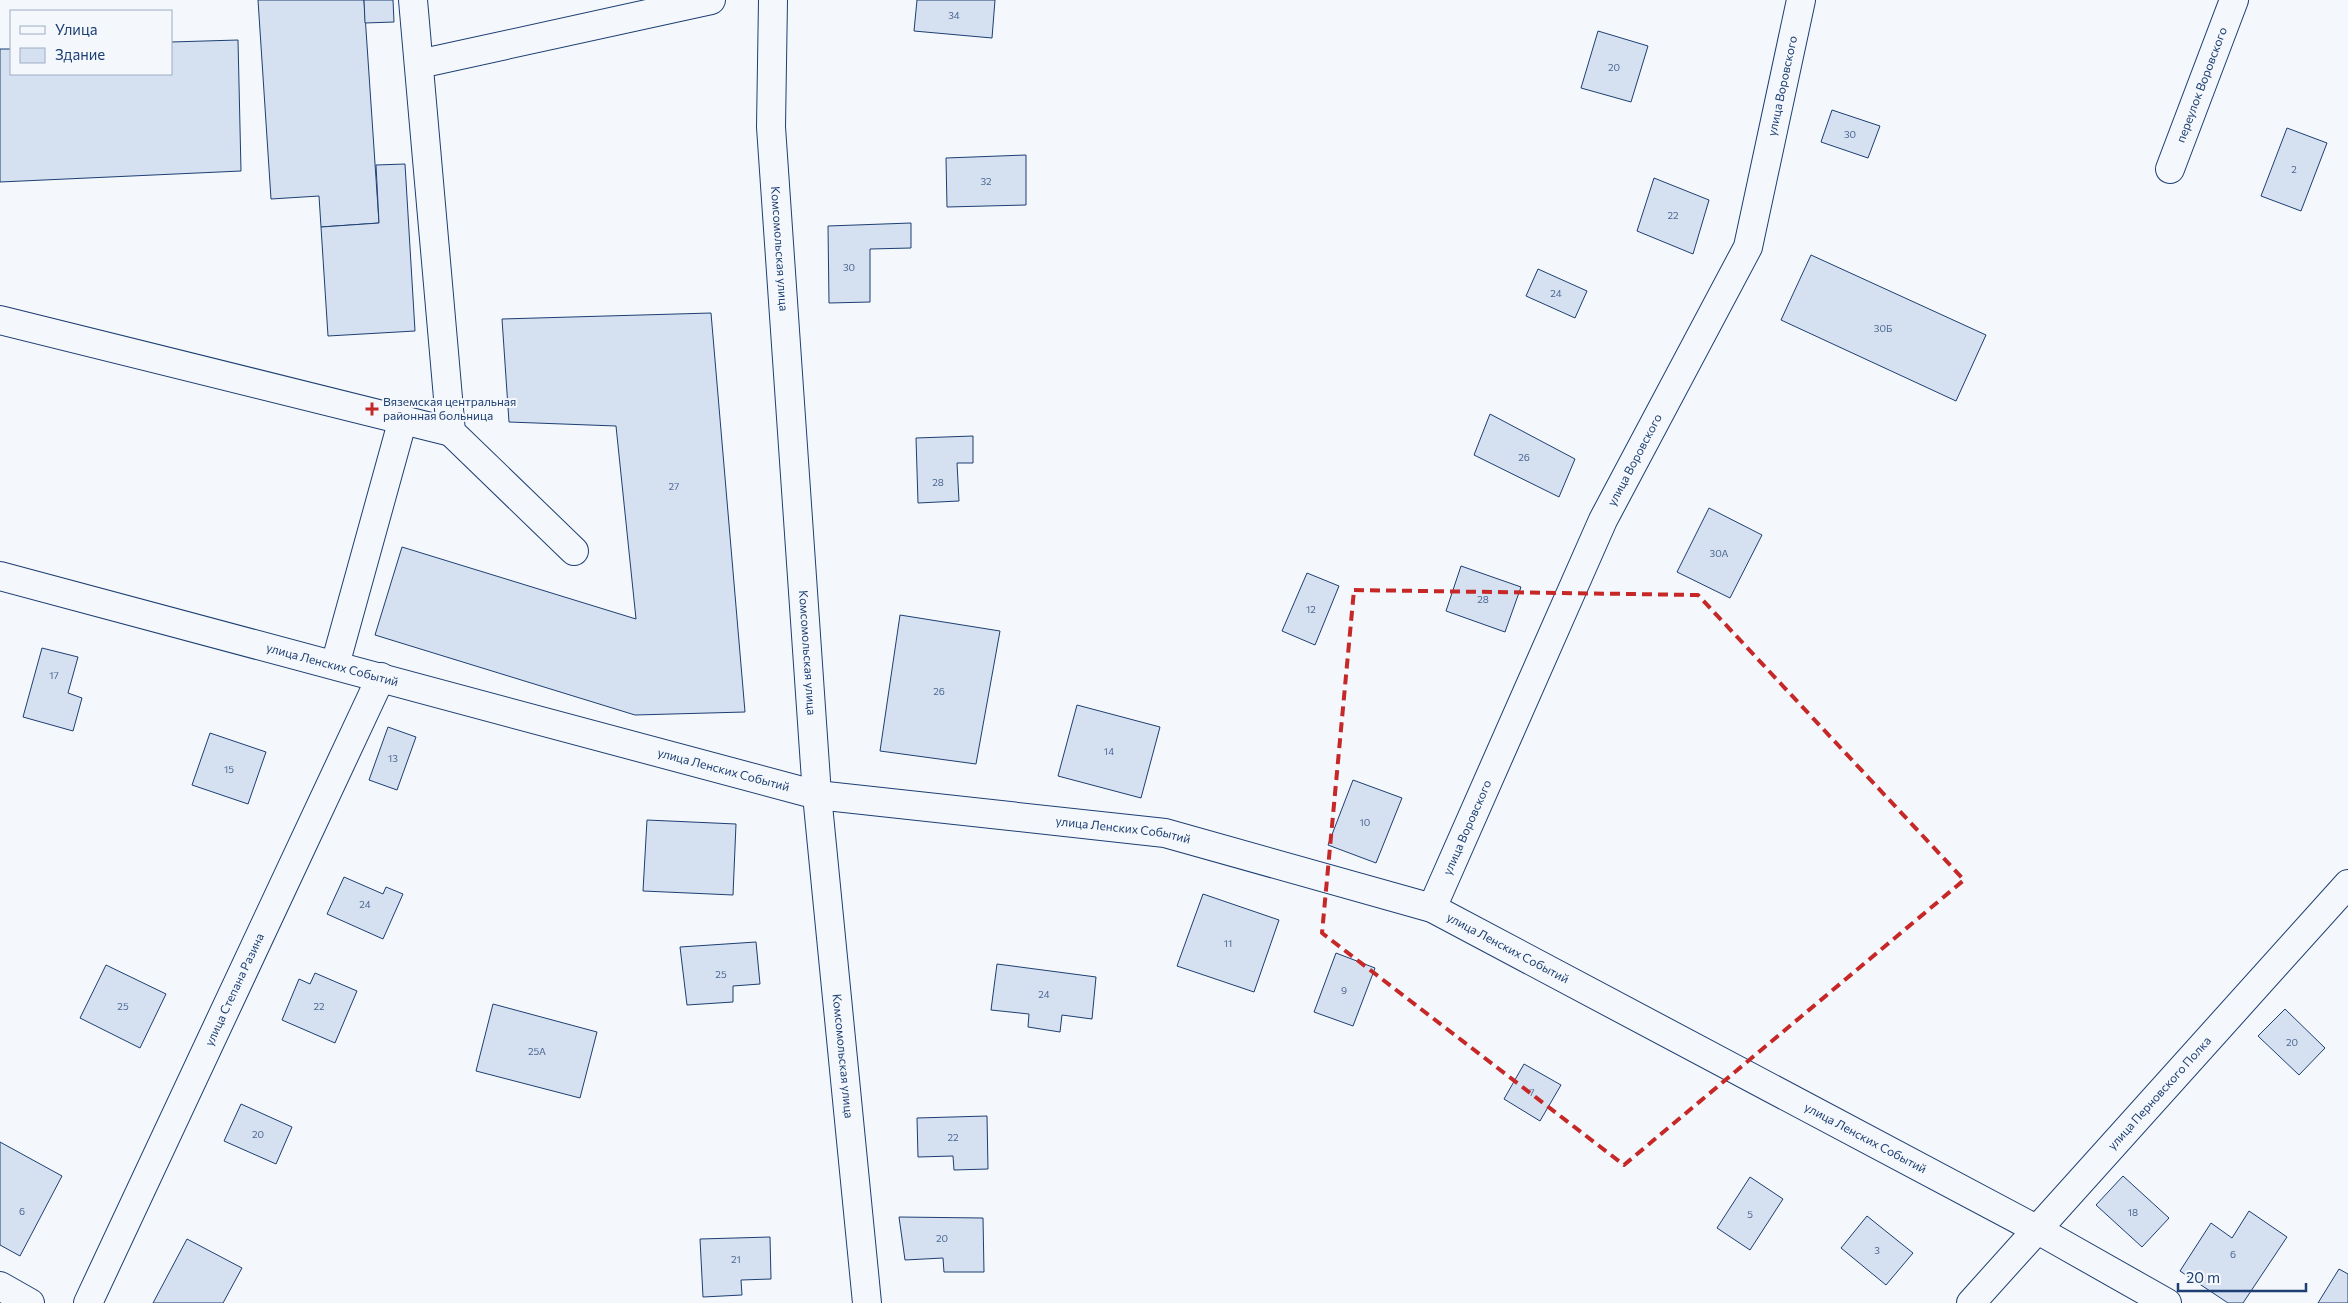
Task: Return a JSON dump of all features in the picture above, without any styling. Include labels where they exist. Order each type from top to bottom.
[{"type":"street","points":[[414,0],[451,432]]},
{"type":"street","points":[[419,64],[711,0]]},
{"type":"street","name":"Комсомольская улица","points":[[773,0],[771,127],[817,795],[867,1303]]},
{"type":"street","name":"улица Воровского","points":[[1432,908],[1603,520],[1748,247],[1801,0]]},
{"type":"street","name":"переулок Воровского","points":[[2170,169],[2234,0]]},
{"type":"street","points":[[0,320],[451,432],[574,551]]},
{"type":"street","points":[[335,664],[403,419]]},
{"type":"street","name":"улица Ленских Событий","points":[[0,576],[335,664],[817,795],[1165,833],[1432,908],[2038,1230],[2167,1303]]},
{"type":"street","name":"улица Степана Разина","points":[[88,1303],[381,677]]},
{"type":"street","name":"улица Перновского Полка","points":[[1971,1303],[2348,884]]},
{"type":"street","points":[[0,1286],[30,1303]]},
{"type":"highlighted area","points":[[1354,590],[1698,595],[1964,880],[1624,1165],[1322,933]]},
{"type":"building","points":[[258,0],[364,0],[379,223],[321,227],[319,196],[271,199]]},
{"type":"building","points":[[364,0],[393,0],[394,22],[365,23]]},
{"type":"building","points":[[917,0],[995,0],[992,38],[914,31]]},
{"type":"building","points":[[1598,31],[1648,46],[1631,102],[1581,88]]},
{"type":"building","points":[[238,40],[241,171],[0,182],[0,49],[10,49],[10,75],[172,75],[172,42]]},
{"type":"building","points":[[1832,110],[1880,126],[1868,158],[1821,142]]},
{"type":"building","points":[[2287,128],[2327,143],[2301,211],[2261,196]]},
{"type":"building","points":[[1026,155],[1026,205],[947,207],[946,158]]},
{"type":"building","points":[[405,164],[415,331],[328,336],[321,227],[379,223],[376,165]]},
{"type":"building","points":[[1654,178],[1709,200],[1693,254],[1637,231]]},
{"type":"building","points":[[911,223],[911,248],[870,249],[870,302],[829,303],[828,226]]},
{"type":"building","points":[[1811,255],[1986,335],[1956,401],[1781,320]]},
{"type":"building","points":[[1538,269],[1587,291],[1575,318],[1526,296]]},
{"type":"building","points":[[711,313],[745,712],[635,715],[375,635],[402,547],[636,619],[616,426],[509,422],[502,319]]},
{"type":"building","points":[[1490,414],[1575,459],[1559,497],[1474,455]]},
{"type":"building","points":[[973,436],[973,463],[957,463],[959,501],[918,503],[916,438]]},
{"type":"building","points":[[1709,508],[1762,535],[1730,598],[1677,572]]},
{"type":"building","points":[[1461,566],[1521,587],[1505,632],[1446,611]]},
{"type":"building","points":[[1307,573],[1339,586],[1315,645],[1282,631]]},
{"type":"building","points":[[900,615],[1000,631],[976,764],[880,751]]},
{"type":"building","points":[[42,648],[78,657],[68,693],[82,698],[73,731],[23,717]]},
{"type":"building","points":[[1077,705],[1160,727],[1141,798],[1058,776]]},
{"type":"building","points":[[388,727],[416,737],[397,790],[369,780]]},
{"type":"building","points":[[210,733],[266,752],[248,804],[192,785]]},
{"type":"building","points":[[1353,780],[1402,798],[1376,863],[1328,845]]},
{"type":"building","points":[[647,820],[736,824],[733,895],[643,891]]},
{"type":"building","points":[[344,877],[383,894],[386,887],[403,894],[383,939],[327,914]]},
{"type":"building","points":[[1203,894],[1279,920],[1254,992],[1177,966]]},
{"type":"building","points":[[756,942],[760,984],[733,986],[733,1002],[687,1005],[680,947]]},
{"type":"building","points":[[1336,953],[1375,968],[1353,1026],[1314,1012]]},
{"type":"building","points":[[997,964],[1096,977],[1092,1019],[1062,1015],[1060,1032],[1028,1027],[1029,1014],[991,1010]]},
{"type":"building","points":[[106,965],[166,994],[140,1048],[80,1018]]},
{"type":"building","points":[[315,973],[357,991],[335,1043],[282,1020],[299,979],[310,984]]},
{"type":"building","points":[[493,1004],[597,1032],[580,1098],[476,1071]]},
{"type":"building","points":[[2285,1009],[2325,1048],[2299,1075],[2258,1036]]},
{"type":"building","points":[[1524,1064],[1561,1085],[1540,1121],[1504,1099]]},
{"type":"building","points":[[241,1104],[292,1127],[276,1164],[224,1141]]},
{"type":"building","points":[[987,1116],[988,1169],[954,1170],[953,1156],[918,1157],[917,1118]]},
{"type":"building","points":[[0,1142],[62,1176],[20,1256],[0,1245]]},
{"type":"building","points":[[2123,1176],[2169,1218],[2142,1247],[2096,1205]]},
{"type":"building","points":[[1750,1177],[1783,1199],[1750,1250],[1717,1228]]},
{"type":"building","points":[[2249,1211],[2287,1237],[2243,1303],[2228,1303],[2180,1271],[2211,1223],[2232,1238]]},
{"type":"building","points":[[1867,1216],[1913,1253],[1886,1285],[1841,1248]]},
{"type":"building","points":[[899,1217],[983,1218],[984,1272],[944,1272],[943,1258],[905,1260]]},
{"type":"building","points":[[770,1237],[771,1279],[741,1280],[742,1295],[703,1297],[700,1239]]},
{"type":"building","points":[[187,1239],[242,1268],[223,1303],[153,1303]]},
{"type":"building","points":[[2339,1269],[2348,1274],[2348,1303],[2318,1303]]},
{"type":"place","name":"Вяземская центральная районная больница","points":[[372,409]]}]
